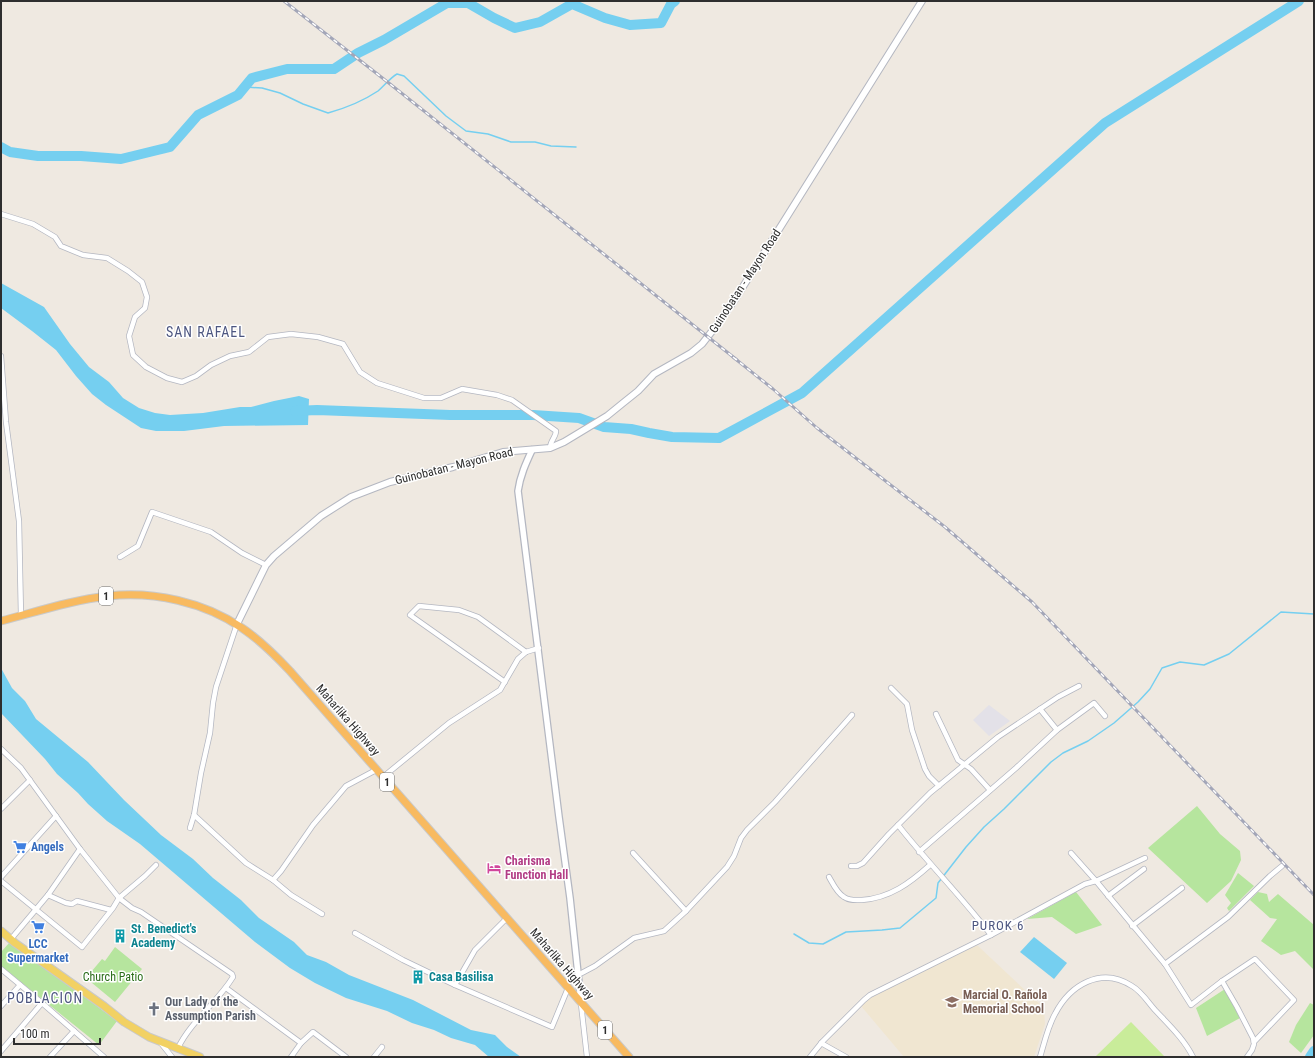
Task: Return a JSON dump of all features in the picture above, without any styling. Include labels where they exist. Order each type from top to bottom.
[{"type":"highway","name":"Maharlika Highway","points":[[1,621],[91,599],[116,595],[137,595],[167,598],[191,604],[237,624],[262,643],[279,659],[629,1057]]},
{"type":"main road","name":"Guinobatan - Mayon Road","points":[[237,624],[258,578],[274,556],[321,516],[351,497],[390,482],[454,467],[503,452],[550,448],[564,442],[607,416],[638,391],[654,374],[691,353],[702,344],[734,301],[922,1]]},
{"type":"main road","points":[[1,931],[124,1022],[149,1037],[200,1057]]},
{"type":"street","points":[[1,214],[33,224],[55,237],[61,246],[83,255],[107,258],[142,282],[147,297],[145,308],[135,317],[129,336],[133,355],[146,367],[167,378],[182,382],[196,376],[211,365],[230,356],[249,352],[268,337],[291,334],[318,337],[343,344],[360,372],[377,383],[424,398],[440,398],[462,389],[497,395],[512,400],[556,431],[550,444],[550,448]]},
{"type":"street","points":[[1,356],[3,422],[19,521],[21,616]]},
{"type":"street","points":[[532,450],[518,491],[570,898],[587,1057]]},
{"type":"street","points":[[120,557],[138,546],[152,512],[211,532],[242,553],[266,565]]},
{"type":"street","points":[[505,682],[410,615],[419,606],[460,610],[478,617],[526,652]]},
{"type":"street","points":[[190,828],[194,815],[210,733],[214,698],[237,624]]},
{"type":"street","points":[[383,777],[449,723],[500,690],[518,659],[526,652],[539,648]]},
{"type":"street","points":[[851,866],[857,866],[863,863],[930,793],[998,737],[1058,697],[1078,686]]},
{"type":"street","points":[[891,688],[907,704],[912,730],[925,768],[929,776],[939,786]]},
{"type":"street","points":[[920,852],[1057,730],[1094,703],[1105,716]]},
{"type":"street","points":[[1040,709],[1057,730]]},
{"type":"street","points":[[936,714],[958,760],[971,769],[990,790]]},
{"type":"street","points":[[578,975],[594,966],[634,938],[664,931],[686,911],[727,867],[734,856],[741,838],[747,830],[775,802],[852,716]]},
{"type":"street","points":[[1,749],[21,768],[80,849],[119,898],[232,974],[233,977],[226,988],[184,1036],[178,1048]]},
{"type":"street","points":[[272,880],[281,871],[313,825],[346,786],[376,770]]},
{"type":"street","points":[[1,809],[30,780]]},
{"type":"street","points":[[194,815],[246,863],[272,880],[291,895],[322,914]]},
{"type":"street","points":[[1,877],[56,816]]},
{"type":"street","points":[[898,825],[930,865],[969,907],[991,935]]},
{"type":"street","points":[[11,939],[48,895],[80,849]]},
{"type":"street","points":[[1071,853],[1165,964],[1190,1005],[1255,959],[1294,1000],[1254,1042],[1252,1050],[1247,1057]]},
{"type":"street","points":[[632,854],[686,911]]},
{"type":"street","points":[[810,1057],[821,1043],[870,995],[991,935],[1085,884],[1096,881],[1145,858]]},
{"type":"street","points":[[1,881],[82,947],[119,898],[145,876],[156,864]]},
{"type":"street","points":[[829,877],[839,893],[844,897],[851,900],[877,898],[907,884],[930,865]]},
{"type":"street","points":[[1165,964],[1228,917],[1282,866]]},
{"type":"street","points":[[1108,896],[1144,869]]},
{"type":"street","points":[[1132,926],[1182,888]]},
{"type":"street","points":[[48,895],[66,903],[72,904],[77,901],[111,910]]},
{"type":"street","points":[[454,985],[475,950],[507,918]]},
{"type":"street","points":[[355,933],[403,960],[454,985],[552,1027],[568,988]]},
{"type":"street","points":[[1,969],[104,1057]]},
{"type":"street","points":[[1040,1057],[1054,1014],[1062,1002],[1079,985],[1100,977],[1108,977],[1123,981],[1134,987],[1186,1044],[1194,1057]]},
{"type":"street","points":[[1222,981],[1238,1007],[1254,1042]]},
{"type":"street","points":[[1,1006],[20,985]]},
{"type":"street","points":[[226,988],[301,1044]]},
{"type":"street","points":[[1,1051],[42,1003]]},
{"type":"street","points":[[50,1057],[74,1031]]},
{"type":"street","points":[[290,1057],[313,1032],[346,1057]]},
{"type":"street","points":[[160,1042],[172,1057]]},
{"type":"street","points":[[821,1043],[846,1057]]},
{"type":"street","points":[[374,1057],[382,1046]]},
{"type":"street","points":[[95,1057],[98,1052]]},
{"type":"shaded area","points":[[989,705],[1010,721],[989,736],[973,720]]},
{"type":"shaded area","name":"Marcial O. Rañola Memorial School","points":[[977,945],[1044,1008],[1045,1024],[1034,1057],[904,1057],[861,1006],[870,998]]},
{"type":"green space","points":[[1197,806],[1220,834],[1240,851],[1241,860],[1231,881],[1207,903],[1148,848]]},
{"type":"green space","points":[[1238,873],[1254,886],[1229,911],[1227,908],[1231,903],[1225,895]]},
{"type":"green space","points":[[1076,892],[1102,925],[1076,934],[1052,917],[1027,919]]},
{"type":"green space","points":[[1258,892],[1267,894],[1269,902],[1278,894],[1314,925],[1314,970],[1295,951],[1281,955],[1261,941],[1277,919],[1270,918],[1250,900]]},
{"type":"green space","points":[[10,942],[117,1021],[99,1045],[1,966],[1,952]]},
{"type":"green space","name":"Church Patio","points":[[115,947],[142,969],[115,1002],[86,978],[102,959],[105,961]]},
{"type":"green space","points":[[1225,989],[1240,1018],[1207,1036],[1196,1008]]},
{"type":"green space","points":[[1310,1003],[1314,1005],[1314,1035],[1301,1053],[1289,1042],[1296,1025]]},
{"type":"green space","points":[[1131,1022],[1165,1057],[1095,1057]]},
{"type":"water","points":[[1,283],[44,307],[70,344],[89,367],[109,382],[123,398],[139,408],[155,413],[170,415],[203,413],[240,407],[251,407],[299,396],[309,399],[308,425],[224,426],[184,431],[156,431],[141,428],[92,394],[56,350],[1,308]]},
{"type":"water","points":[[1,668],[12,688],[25,701],[36,719],[88,762],[124,800],[161,835],[193,859],[213,878],[241,900],[259,918],[294,942],[307,955],[326,962],[349,975],[413,1000],[471,1030],[495,1035],[507,1047],[521,1057],[489,1057],[475,1045],[451,1038],[434,1030],[412,1023],[387,1011],[346,998],[315,983],[290,968],[255,942],[140,844],[107,821],[57,774],[45,759],[1,713]]},
{"type":"water","points":[[1034,937],[1067,963],[1054,979],[1020,952]]},
{"type":"waterway","points":[[1,147],[10,152],[38,156],[81,156],[121,159],[170,147],[198,115],[238,95],[252,78],[287,69],[334,69],[358,53],[384,40],[447,3],[468,3],[515,28],[540,22],[572,4],[605,18],[630,25],[661,23],[671,4],[675,1]]},
{"type":"waterway","points":[[295,411],[317,410],[450,415],[533,415],[579,418],[604,427],[631,429],[672,437],[719,438],[802,393],[1105,123],[1299,1]]},
{"type":"waterway","points":[[245,87],[262,88],[280,93],[303,104],[328,113],[366,98],[378,91],[397,74],[404,76],[446,116],[466,131],[488,134],[511,142],[535,142],[551,146],[576,147]]},
{"type":"waterway","points":[[794,934],[809,943],[823,944],[846,932],[900,928],[936,898],[938,883],[966,847],[984,827],[1051,762],[1063,753],[1088,741],[1114,723],[1138,702],[1150,689],[1162,668],[1180,662],[1204,665],[1229,654],[1281,612],[1314,614]]},
{"type":"waterway","points":[[1310,1057],[1314,1051]]},
{"type":"railway","points":[[284,1],[737,360]]},
{"type":"railway","points":[[733,357],[773,389],[817,428],[945,527],[1032,602],[1314,895]]},
{"type":"place","name":"Angels","points":[[20,847]]},
{"type":"place","name":"Charisma Function Hall","points":[[494,868]]},
{"type":"place","name":"LCC Supermarket","points":[[38,927]]},
{"type":"place","name":"St. Benedict's Academy","points":[[120,936]]},
{"type":"place","name":"Casa Basilisa","points":[[418,977]]},
{"type":"place","name":"Marcial O. Rañola Memorial School","points":[[952,1002]]},
{"type":"place","name":"Our Lady of the Assumption Parish","points":[[154,1009]]},
{"type":"district","name":"SAN RAFAEL","points":[[206,332]]},
{"type":"district","name":"PUROK 6","points":[[998,925]]},
{"type":"district","name":"POBLACION","points":[[45,998]]}]
